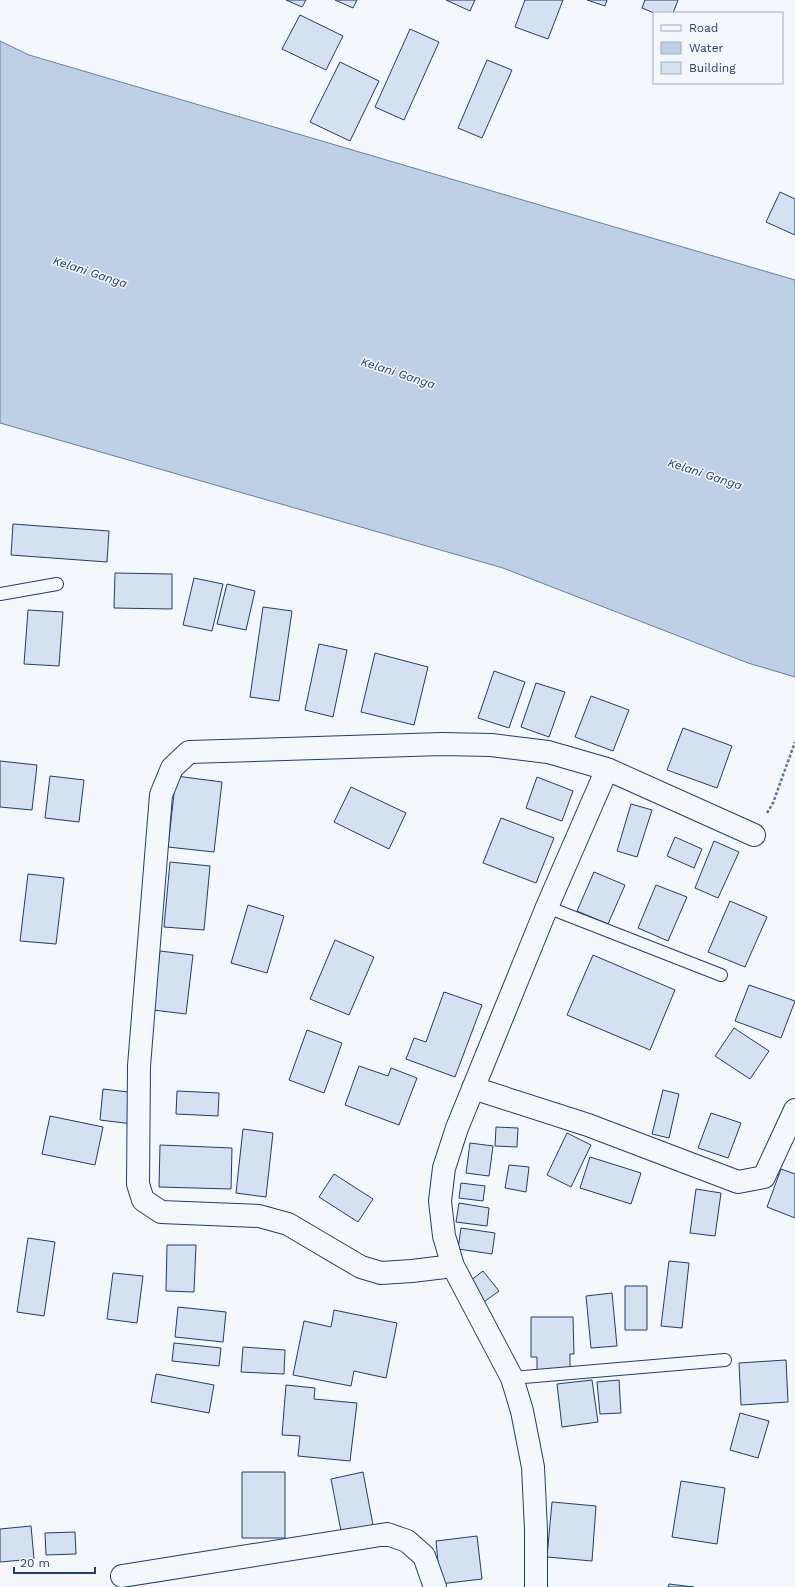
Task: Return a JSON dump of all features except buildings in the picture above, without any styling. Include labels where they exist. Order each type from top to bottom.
[{"type":"street","points":[[453,1266],[412,1272],[381,1273],[361,1266],[288,1224],[259,1216],[161,1212],[143,1200],[138,1184],[139,1066],[161,795],[172,768],[189,752],[442,744],[491,745],[548,752],[607,769],[754,835]]},
{"type":"street","points":[[536,1587],[536,1530],[533,1467],[522,1411],[512,1378],[453,1266],[444,1236],[440,1201],[444,1168],[473,1088],[547,907],[607,769]]},
{"type":"street","points":[[473,1088],[588,1125],[738,1182],[764,1177],[795,1110]]},
{"type":"street","points":[[122,1576],[387,1534],[407,1541],[424,1556],[435,1587]]},
{"type":"lane","points":[[0,594],[57,584]]},
{"type":"lane","points":[[547,907],[721,975]]},
{"type":"lane","points":[[512,1378],[725,1360]]},
{"type":"path","points":[[773,803],[795,742]]},
{"type":"water","name":"Kelani Ganga","points":[[0,41],[29,55],[795,280],[795,677],[748,663],[503,568],[0,423]]}]
